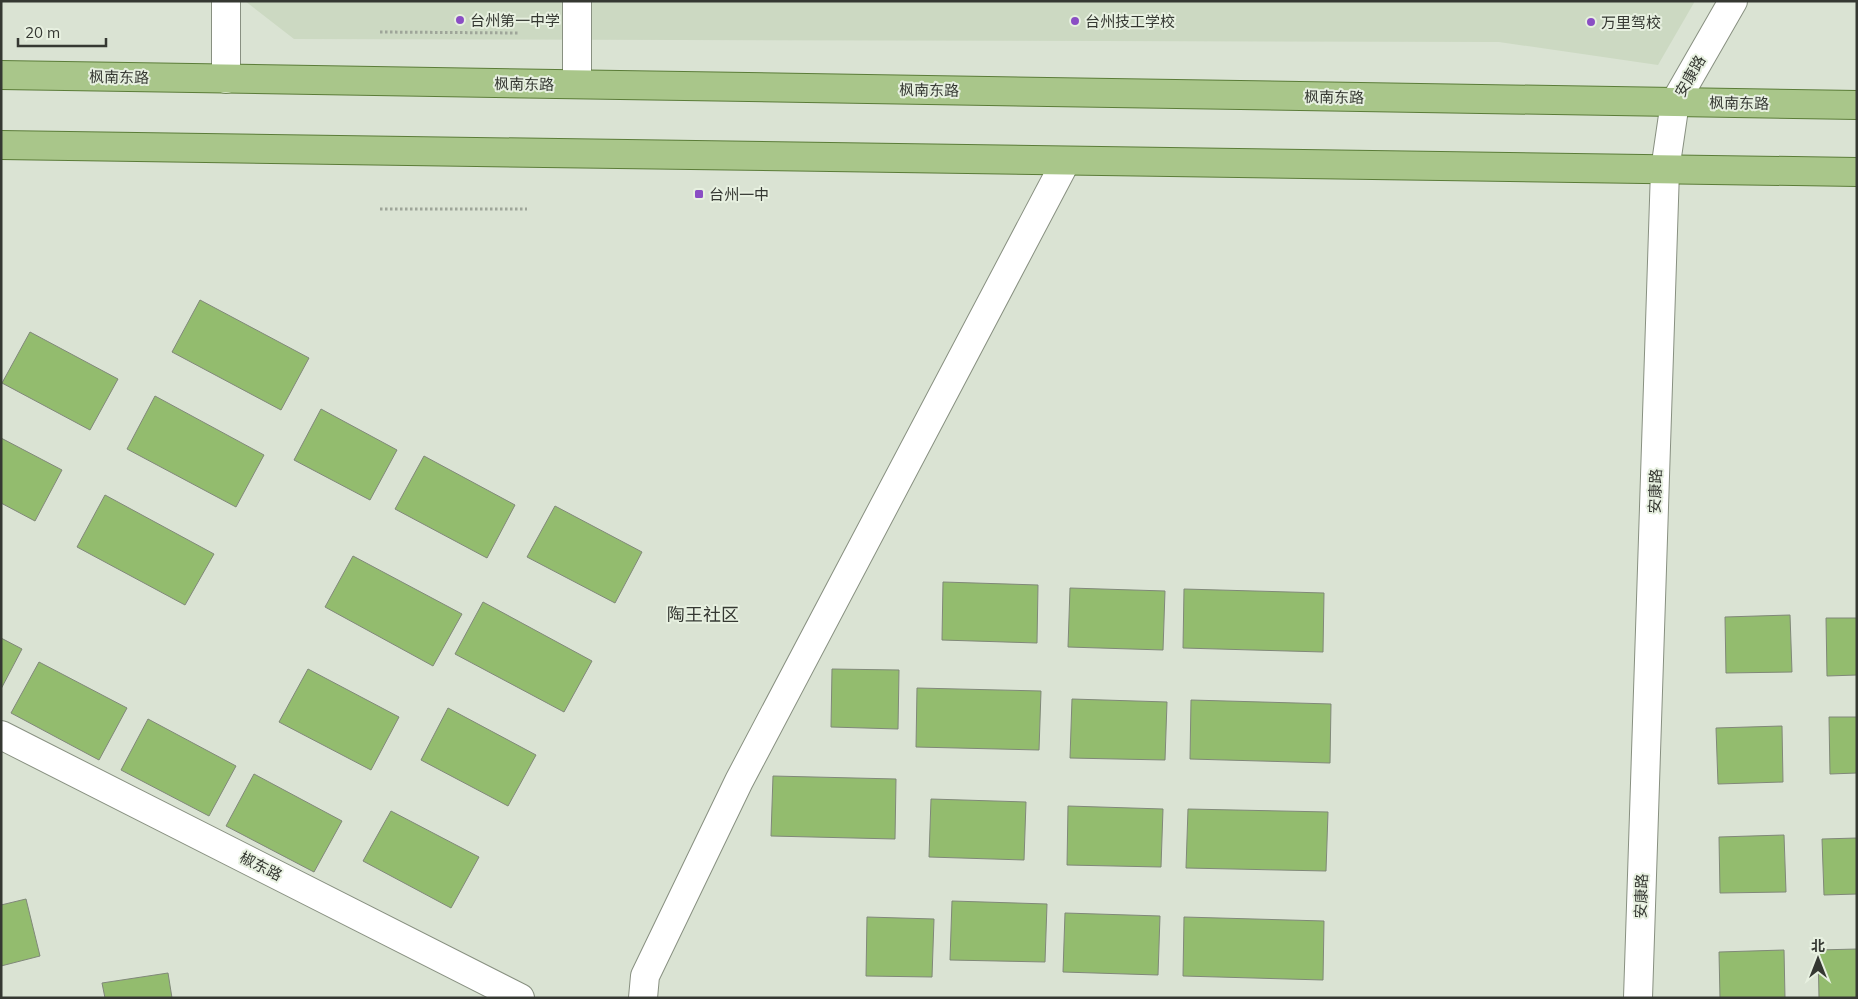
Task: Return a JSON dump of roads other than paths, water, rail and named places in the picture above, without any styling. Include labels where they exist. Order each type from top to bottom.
[{"type":"main road","name":"枫南东路","points":[[1,75],[1857,105]]},
{"type":"main road","points":[[1,145],[1857,172]]},
{"type":"street","points":[[226,1],[226,79]]},
{"type":"street","points":[[577,1],[577,84]]},
{"type":"street","name":"安康路","points":[[1638,998],[1665,170],[1675,102],[1733,1]]},
{"type":"street","points":[[643,998],[646,976],[739,780],[1066,161]]},
{"type":"street","name":"椒东路","points":[[1,735],[520,998]]},
{"type":"place","name":"台州第一中学","points":[[460,20]]},
{"type":"place","name":"台州技工学校","points":[[1075,21]]},
{"type":"place","name":"万里驾校","points":[[1591,22]]},
{"type":"place","name":"台州一中","points":[[699,194]]},
{"type":"district","name":"陶王社区","points":[[703,614]]}]
